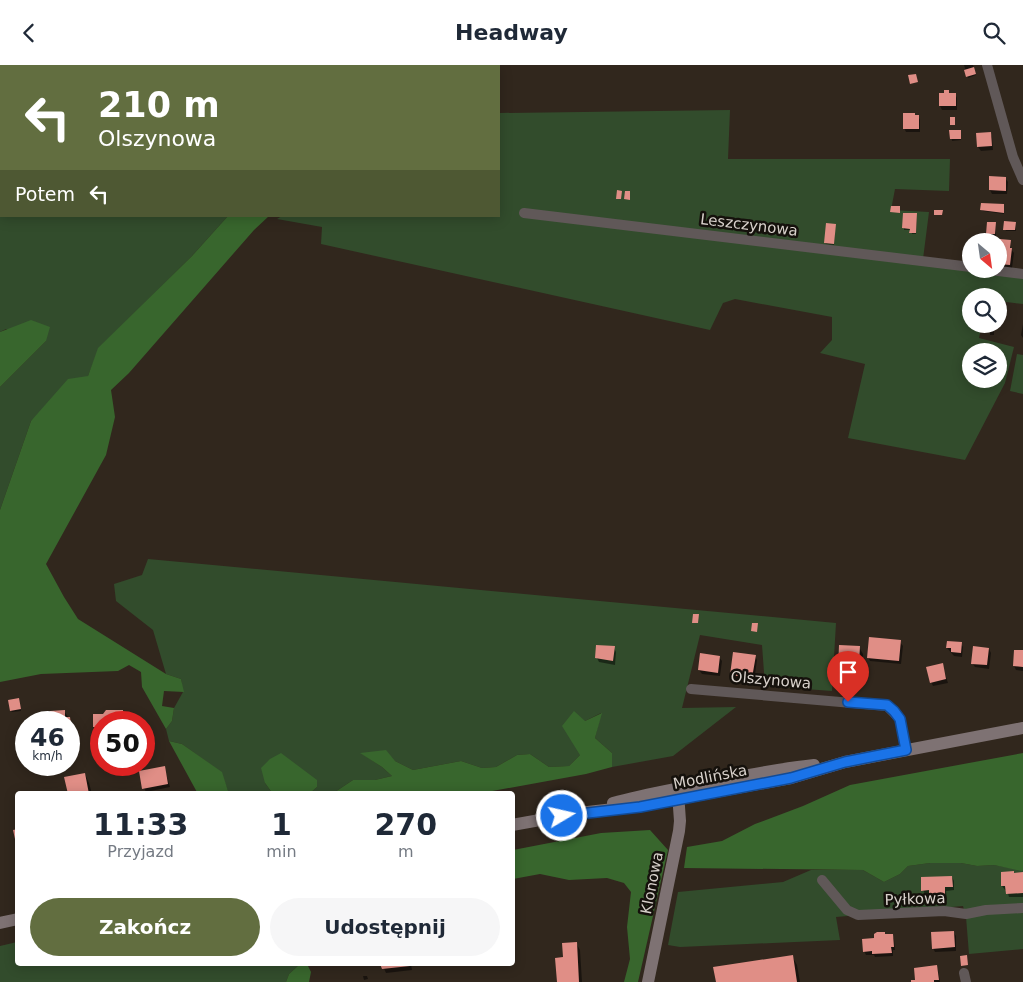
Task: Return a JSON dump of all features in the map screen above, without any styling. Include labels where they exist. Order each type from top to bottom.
[{"type":"main road","name":"Modlińska","points":[[515,824],[579,813],[640,807],[678,794],[791,778],[845,762],[1023,728]]},
{"type":"main road","name":"Klonowa","points":[[648,982],[678,831],[678,794]]},
{"type":"main road","points":[[0,923],[15,920]]},
{"type":"street","points":[[987,65],[1013,157],[1023,180]]},
{"type":"street","name":"Leszczynowa","points":[[524,213],[962,266]]},
{"type":"street","points":[[1008,272],[1023,274]]},
{"type":"street","name":"Olszynowa","points":[[692,689],[887,705],[900,719],[906,750]]},
{"type":"street","name":"Pyłkowa","points":[[822,881],[847,910],[858,915],[944,911],[966,915],[986,910],[1023,907]]},
{"type":"green space","points":[[730,110],[728,159],[950,159],[949,191],[895,189],[891,210],[929,212],[923,259],[962,267],[962,278],[1007,278],[1008,272],[1023,274],[1023,304],[1007,302],[1007,288],[962,288],[962,333],[980,333],[979,338],[998,343],[962,343],[962,388],[1002,388],[965,460],[848,438],[865,364],[820,353],[832,340],[832,317],[735,299],[723,303],[710,330],[321,244],[322,227],[277,219],[280,217],[500,217],[500,113]]},
{"type":"green space","points":[[0,217],[227,217],[192,256],[99,348],[88,376],[31,421],[0,510],[0,387],[46,341],[6,329],[0,332]]},
{"type":"green space","points":[[227,217],[268,217],[254,230],[129,373],[111,390],[115,417],[106,455],[46,564],[78,619],[166,674],[181,679],[184,692],[164,691],[162,706],[174,708],[172,721],[166,729],[142,687],[141,672],[129,665],[118,671],[41,674],[0,682],[0,510],[31,421],[68,379],[88,376],[98,348],[192,256]]},
{"type":"green space","points":[[31,320],[50,327],[46,341],[0,387],[0,332]]},
{"type":"green space","points":[[1007,345],[1014,347],[1007,375]]},
{"type":"green space","points":[[1017,354],[1023,355],[1023,394],[1010,391]]},
{"type":"green space","points":[[148,559],[836,623],[832,691],[765,686],[762,645],[700,635],[682,708],[736,707],[673,756],[612,767],[612,753],[595,738],[601,713],[585,721],[580,755],[569,766],[549,767],[530,754],[517,755],[496,767],[482,768],[461,761],[413,770],[395,761],[361,753],[392,776],[375,780],[353,780],[336,791],[312,791],[317,787],[265,783],[271,791],[228,791],[221,772],[182,744],[169,741],[166,729],[172,721],[174,708],[183,692],[181,679],[166,674],[153,630],[116,601],[114,584],[142,575]]},
{"type":"green space","points":[[574,711],[585,721],[602,713],[595,738],[612,753],[612,767],[586,774],[492,791],[336,791],[353,780],[375,780],[392,776],[360,753],[386,750],[395,761],[413,770],[461,761],[482,768],[496,767],[517,755],[530,754],[549,767],[569,766],[580,755],[562,726]]},
{"type":"green space","points":[[169,741],[182,744],[222,772],[228,791],[196,791]]},
{"type":"green space","points":[[281,753],[317,780],[317,787],[312,791],[271,791],[265,783],[261,768],[270,759]]},
{"type":"green space","points":[[1023,753],[1022,871],[994,865],[977,866],[961,863],[930,863],[908,866],[900,874],[884,882],[863,870],[684,868],[687,847],[722,841],[755,824],[803,806],[850,785]]},
{"type":"green space","points":[[650,830],[668,850],[638,982],[624,982],[630,959],[627,927],[631,892],[624,883],[607,878],[569,880],[540,874],[515,879],[515,850],[601,833]]},
{"type":"green space","points":[[930,863],[961,863],[977,866],[994,865],[1023,870],[1023,949],[969,954],[966,917],[963,906],[836,917],[840,940],[680,947],[668,945],[678,892],[783,882],[811,870],[863,870],[884,882],[900,874],[908,866]]},
{"type":"green space","points":[[15,942],[15,966],[298,966],[289,974],[286,982],[0,982],[0,946]]},
{"type":"green space","points":[[298,966],[308,966],[311,972],[309,982],[286,982],[289,974]]},
{"type":"building","points":[[974,67],[976,74],[966,77],[964,70]]},
{"type":"building","points":[[916,74],[918,82],[910,84],[908,75]]},
{"type":"building","points":[[944,90],[949,90],[949,93],[956,93],[956,106],[939,106],[939,93],[944,93]]},
{"type":"building","points":[[903,113],[919,115],[919,129],[903,129]]},
{"type":"building","points":[[950,117],[955,117],[955,125],[950,125]]},
{"type":"building","points":[[949,130],[961,130],[961,139],[950,139]]},
{"type":"building","points":[[991,132],[992,146],[977,147],[976,133]]},
{"type":"building","points":[[989,176],[1006,177],[1006,191],[989,190]]},
{"type":"building","points":[[617,190],[622,191],[621,199],[616,199]]},
{"type":"building","points":[[625,191],[630,191],[630,200],[624,199]]},
{"type":"building","points":[[981,203],[1004,204],[1004,213],[980,210]]},
{"type":"building","points":[[891,206],[900,206],[900,213],[890,212]]},
{"type":"building","points":[[934,210],[943,210],[942,215],[934,215]]},
{"type":"building","points":[[903,213],[917,213],[916,233],[909,233],[910,229],[902,228]]},
{"type":"building","points":[[1004,221],[1016,222],[1015,230],[1003,230]]},
{"type":"building","points":[[987,222],[996,222],[995,233],[986,233]]},
{"type":"building","points":[[826,223],[836,224],[834,244],[824,243]]},
{"type":"building","points":[[1008,240],[1011,240],[1010,248],[1012,248],[1010,265],[1008,265]]},
{"type":"building","points":[[693,614],[699,614],[698,623],[692,623]]},
{"type":"building","points":[[752,623],[758,623],[757,632],[751,631]]},
{"type":"building","points":[[869,637],[901,640],[899,661],[867,658]]},
{"type":"building","points":[[947,641],[962,642],[961,653],[951,652],[951,648],[946,648]]},
{"type":"building","points":[[596,645],[615,646],[613,661],[595,658]]},
{"type":"building","points":[[839,645],[860,646],[858,680],[845,680],[846,669],[838,669]]},
{"type":"building","points":[[973,646],[989,648],[987,665],[971,664]]},
{"type":"building","points":[[1014,650],[1023,650],[1023,667],[1013,666]]},
{"type":"building","points":[[733,652],[756,655],[752,678],[730,675]]},
{"type":"building","points":[[700,653],[720,656],[718,673],[698,670]]},
{"type":"building","points":[[943,663],[946,679],[930,683],[926,667]]},
{"type":"building","points":[[19,698],[21,709],[10,711],[8,700]]},
{"type":"building","points":[[106,710],[123,710],[123,711]]},
{"type":"building","points":[[165,766],[168,784],[142,789],[140,776],[155,776],[155,768]]},
{"type":"building","points":[[85,773],[88,791],[67,791],[64,777],[80,776],[80,774]]},
{"type":"building","points":[[1014,871],[1014,873],[1023,872],[1023,893],[1006,894],[1005,886],[1001,886],[1001,872]]},
{"type":"building","points":[[952,876],[953,887],[945,887],[945,897],[929,898],[929,890],[921,891],[921,877]]},
{"type":"building","points":[[954,931],[955,947],[932,949],[931,932]]},
{"type":"building","points":[[877,932],[893,934],[894,947],[891,947],[892,953],[872,954],[872,951],[863,952],[862,939],[874,938],[874,934]]},
{"type":"building","points":[[577,942],[579,982],[557,982],[555,958],[563,957],[562,943]]},
{"type":"building","points":[[793,955],[797,982],[716,982],[713,967]]},
{"type":"building","points":[[967,955],[968,965],[961,966],[960,956]]},
{"type":"building","points":[[937,965],[939,980],[934,980],[934,982],[911,982],[911,980],[915,980],[914,968]]},
{"type":"building","points":[[381,966],[410,966],[382,969]]},
{"type":"route","points":[[562,816],[640,807],[791,778],[845,762],[906,750],[900,719],[887,705],[848,702]]}]
